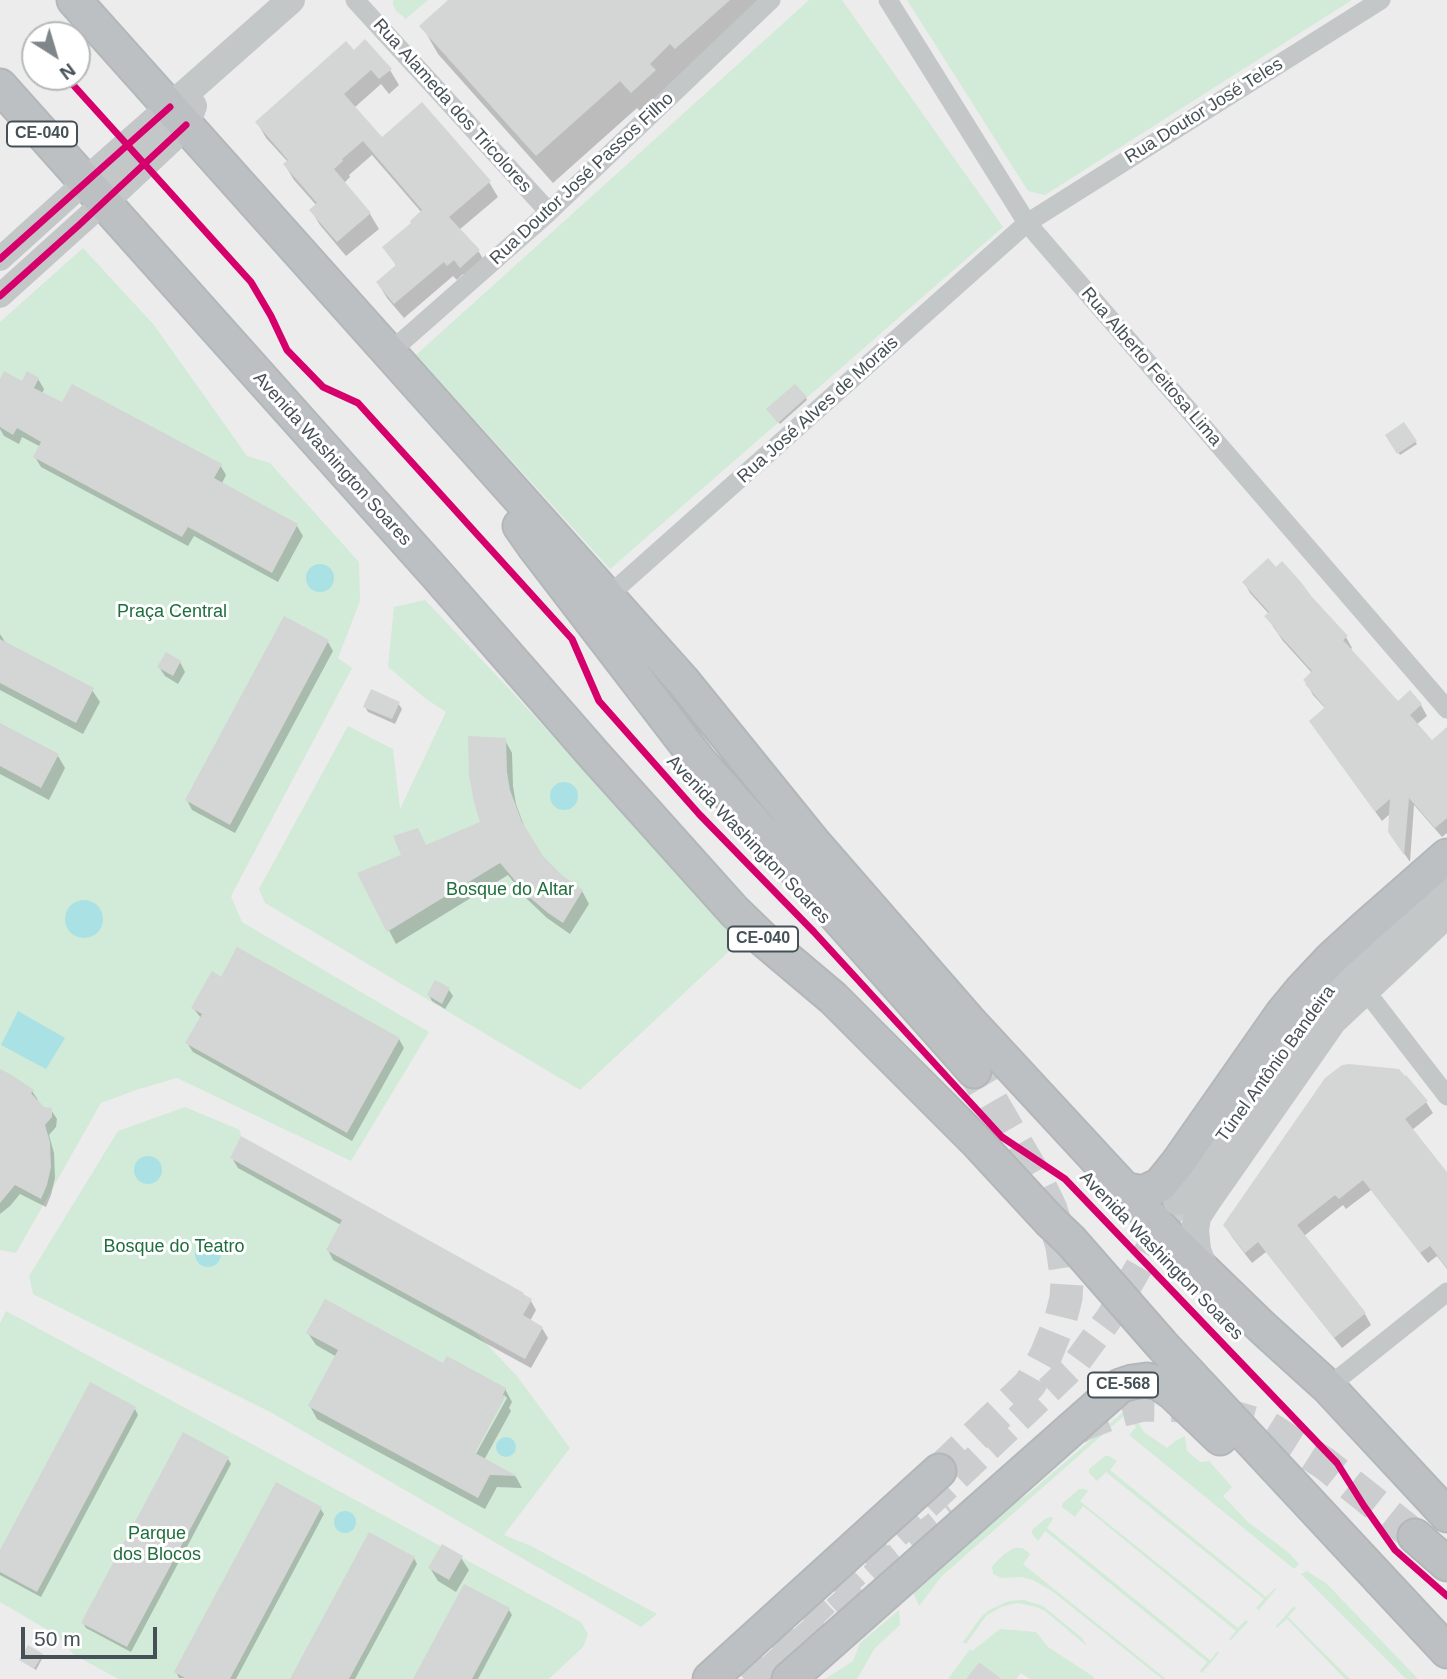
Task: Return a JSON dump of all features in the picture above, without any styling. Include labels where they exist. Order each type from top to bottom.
[{"type":"highway","name":"Avenida Washington Soares","points":[[74,0],[682,680],[813,842],[949,999],[1167,1235],[1328,1387],[1447,1516]]},
{"type":"highway","name":"Avenida Washington Soares","points":[[0,86],[734,911],[833,998],[977,1142],[1048,1220],[1071,1241],[1161,1345],[1447,1651]]},
{"type":"highway","points":[[453,424],[534,546],[699,761],[974,1071]]},
{"type":"highway","points":[[1124,1189],[1143,1193],[1160,1185],[1301,991],[1348,943],[1447,856]]},
{"type":"highway","name":"CE-568","points":[[789,1679],[1105,1398],[1120,1386],[1147,1380],[1159,1383],[1173,1393],[1206,1424],[1447,1671]]},
{"type":"highway","points":[[710,1679],[939,1471]]},
{"type":"highway","points":[[1415,1536],[1447,1564]]},
{"type":"main road","points":[[94,192],[178,116],[203,78],[291,0]]},
{"type":"main road","name":"Túnel Antônio Bandeira","points":[[1177,1201],[1314,1005],[1333,984],[1421,909],[1447,880]]},
{"type":"main road","points":[[1205,1271],[1197,1250],[1197,1217],[1333,1021],[1447,914]]},
{"type":"street","name":"Rua Alameda dos Tricolores","points":[[355,0],[549,212]]},
{"type":"street","name":"Rua Doutor José Passos Filho","points":[[389,353],[549,212],[771,0]]},
{"type":"street","name":"Rua Alberto Feitosa Lima","points":[[888,0],[1027,223],[1447,709]]},
{"type":"street","name":"Rua Doutor José Teles","points":[[1027,223],[1381,0]]},
{"type":"street","points":[[0,259],[94,192]]},
{"type":"street","points":[[0,296],[94,192]]},
{"type":"street","name":"Rua José Alves de Morais","points":[[608,596],[1027,223]]},
{"type":"street","points":[[1365,990],[1447,1096]]},
{"type":"street","points":[[1328,1387],[1447,1292]]},
{"type":"green space","points":[[393,0],[428,0],[406,19],[396,11]]},
{"type":"green space","points":[[809,0],[842,0],[1003,227],[610,569],[416,355]]},
{"type":"green space","points":[[907,0],[1352,0],[1045,195],[1028,191]]},
{"type":"green space","name":"Praça Central","points":[[83,248],[154,325],[247,456],[270,463],[359,562],[360,601],[338,658],[352,668],[231,896],[242,922],[429,1032],[351,1161],[177,1078],[101,1103],[16,1253],[0,1250],[0,322]]},
{"type":"green space","name":"Bosque do Altar","points":[[425,600],[740,941],[580,1090],[265,903],[259,889],[348,726],[393,749],[400,809],[446,712],[388,667],[394,607]]},
{"type":"green space","name":"Bosque do Teatro","points":[[185,1107],[240,1130],[241,1136],[230,1158],[326,1211],[339,1189],[517,1376],[570,1448],[504,1535],[531,1546],[657,1614],[641,1627],[272,1413],[33,1294],[29,1276],[118,1131]]},
{"type":"green space","name":"Parque dos Blocos","points":[[6,1311],[581,1622],[588,1634],[583,1647],[549,1679],[118,1679],[73,1654],[58,1636],[0,1602],[0,1323]]},
{"type":"green space","points":[[1129,1407],[1144,1432],[1167,1448],[1185,1436],[1187,1451],[1200,1462],[1209,1461],[1232,1487],[1223,1496],[1248,1522],[1288,1552],[1299,1564],[1294,1569],[1129,1435],[1136,1427],[1125,1415],[942,1576],[919,1606],[913,1592],[1007,1508],[1027,1495]]},
{"type":"green space","points":[[1105,1456],[1117,1461],[1110,1470],[1266,1597],[1276,1589],[1259,1610],[1256,1608],[1264,1599],[1106,1472],[1097,1481],[1089,1473],[1089,1469]]},
{"type":"green space","points":[[1079,1489],[1088,1491],[1080,1501],[1238,1628],[1246,1620],[1248,1622],[1230,1641],[1236,1631],[1083,1506],[1075,1517],[1062,1507]]},
{"type":"green space","points":[[1051,1517],[1053,1519],[1047,1528],[1210,1660],[1218,1651],[1202,1673],[1200,1671],[1207,1662],[1045,1531],[1038,1541],[1032,1530]]},
{"type":"green space","points":[[1014,1548],[1022,1548],[1030,1554],[1023,1564],[1166,1679],[1162,1679],[1052,1591],[1033,1580],[1022,1577],[1002,1578],[993,1574],[993,1565]]},
{"type":"green space","points":[[1307,1571],[1327,1584],[1418,1679],[1406,1679],[1301,1574]]},
{"type":"green space","points":[[1024,1600],[1043,1606],[1082,1638],[1087,1646],[1045,1611],[1018,1603],[1001,1607],[986,1616],[966,1644],[963,1642],[989,1610],[1009,1601]]},
{"type":"green space","points":[[1294,1606],[1296,1608],[1288,1617],[1350,1679],[1345,1679],[1287,1619],[1277,1628]]},
{"type":"green space","points":[[899,1610],[900,1625],[875,1648],[857,1679],[825,1679],[853,1661],[860,1643]]},
{"type":"green space","points":[[1000,1629],[1036,1632],[1048,1647],[1094,1679],[1030,1679],[1021,1673],[1016,1679],[1002,1679],[979,1662],[966,1679],[948,1679],[970,1649],[972,1651]]},
{"type":"water","points":[[320,564],[330,568],[334,578],[330,588],[320,592],[310,588],[306,578],[310,568]]},
{"type":"water","points":[[564,782],[574,786],[578,796],[574,806],[564,810],[554,806],[550,796],[554,786]]},
{"type":"water","points":[[84,900],[98,905],[103,919],[98,933],[84,938],[70,933],[65,919],[70,905]]},
{"type":"water","points":[[18,1011],[65,1038],[46,1069],[1,1045]]},
{"type":"water","points":[[148,1156],[158,1160],[162,1170],[158,1180],[148,1184],[138,1180],[134,1170],[138,1160]]},
{"type":"water","points":[[208,1241],[217,1245],[221,1254],[217,1263],[208,1267],[199,1263],[195,1254],[199,1245]]},
{"type":"water","points":[[506,1437],[513,1440],[516,1447],[513,1454],[506,1457],[499,1454],[496,1447],[499,1440]]},
{"type":"water","points":[[341,1511],[349,1511],[356,1518],[356,1526],[349,1533],[341,1533],[334,1526],[334,1518]]},
{"type":"building","points":[[448,0],[730,0],[675,49],[670,44],[650,64],[656,70],[631,93],[620,81],[536,156],[419,26]]},
{"type":"building","points":[[365,39],[392,69],[379,79],[371,70],[344,94],[382,137],[422,102],[491,181],[449,217],[480,250],[460,268],[454,260],[447,266],[444,262],[394,304],[376,282],[396,265],[382,247],[422,210],[363,141],[334,169],[371,213],[337,242],[309,210],[317,203],[283,164],[288,160],[255,122],[346,41],[354,50]]},
{"type":"building","points":[[4,371],[22,381],[27,371],[39,378],[34,388],[62,402],[72,384],[222,464],[214,478],[298,524],[272,573],[188,527],[182,537],[33,457],[41,442],[17,428],[13,435],[0,427],[0,379]]},
{"type":"building","points":[[795,384],[807,397],[778,423],[766,409]]},
{"type":"building","points":[[1404,422],[1417,441],[1397,454],[1385,435]]},
{"type":"building","points":[[1268,558],[1276,567],[1282,561],[1348,636],[1343,640],[1398,701],[1410,690],[1422,704],[1410,715],[1432,740],[1447,727],[1447,818],[1435,828],[1409,798],[1404,855],[1388,832],[1390,799],[1375,812],[1309,721],[1325,707],[1303,680],[1312,671],[1275,630],[1264,616],[1269,612],[1242,582]]},
{"type":"building","points":[[284,616],[329,640],[230,825],[185,800]]},
{"type":"building","points":[[0,639],[94,688],[76,723],[0,683]]},
{"type":"building","points":[[166,652],[181,661],[173,676],[157,667]]},
{"type":"building","points":[[371,689],[400,702],[392,719],[363,707]]},
{"type":"building","points":[[0,723],[59,754],[41,788],[0,766]]},
{"type":"building","points":[[468,736],[506,738],[510,790],[522,822],[543,856],[563,876],[583,890],[563,923],[528,896],[500,863],[387,932],[357,873],[401,855],[393,836],[418,828],[426,845],[480,822],[469,775]]},
{"type":"building","points":[[237,947],[400,1038],[347,1133],[185,1043],[202,1014],[191,1008],[212,971],[221,977]]},
{"type":"building","points":[[435,980],[450,988],[442,1004],[427,995]]},
{"type":"building","points":[[1342,1065],[1399,1069],[1428,1101],[1405,1119],[1447,1172],[1447,1268],[1430,1246],[1420,1253],[1363,1180],[1339,1199],[1335,1195],[1297,1225],[1366,1313],[1334,1338],[1258,1242],[1245,1253],[1223,1225],[1325,1078]]},
{"type":"building","points":[[0,1069],[34,1090],[31,1093],[44,1107],[52,1108],[52,1117],[45,1125],[50,1142],[51,1167],[41,1199],[15,1185],[0,1203]]},
{"type":"building","points":[[241,1136],[532,1299],[523,1315],[543,1327],[525,1359],[326,1250],[342,1220],[230,1158]]},
{"type":"building","points":[[325,1299],[443,1363],[447,1356],[506,1388],[503,1395],[505,1397],[475,1453],[517,1476],[490,1475],[478,1498],[308,1406],[338,1350],[306,1333]]},
{"type":"building","points":[[90,1382],[136,1407],[37,1592],[0,1572],[0,1550]]},
{"type":"building","points":[[183,1432],[229,1457],[127,1647],[81,1623]]},
{"type":"building","points":[[276,1482],[322,1507],[230,1679],[187,1679],[174,1672]]},
{"type":"building","points":[[369,1532],[415,1557],[349,1679],[290,1679]]},
{"type":"building","points":[[442,1544],[463,1556],[449,1580],[428,1568]]},
{"type":"building","points":[[464,1584],[510,1608],[472,1679],[413,1679]]},
{"type":"building","points":[[28,1645],[43,1654],[34,1669],[19,1660]]},
{"type":"building","points":[[979,1662],[1002,1679],[966,1679]]},
{"type":"tunnel","points":[[939,1471],[1030,1384],[1046,1355],[1066,1298],[1067,1281],[1062,1247],[1051,1209],[1035,1176],[974,1071]]},
{"type":"tunnel","points":[[744,1679],[1074,1366],[1110,1317],[1177,1201]]},
{"type":"tunnel","points":[[1076,1429],[1115,1412],[1143,1405],[1194,1406],[1267,1427],[1324,1463],[1415,1536]]},
{"type":"tunnel","points":[[763,1679],[890,1565],[954,1514]]},
{"type":"cycle path","points":[[79,91],[251,282],[287,350],[323,387],[358,403],[572,639],[599,701],[699,814],[814,932],[1002,1137],[1065,1179],[1337,1463],[1395,1550],[1447,1596]]},
{"type":"cycle path","points":[[0,259],[170,107]]},
{"type":"cycle path","points":[[0,296],[186,125]]}]
